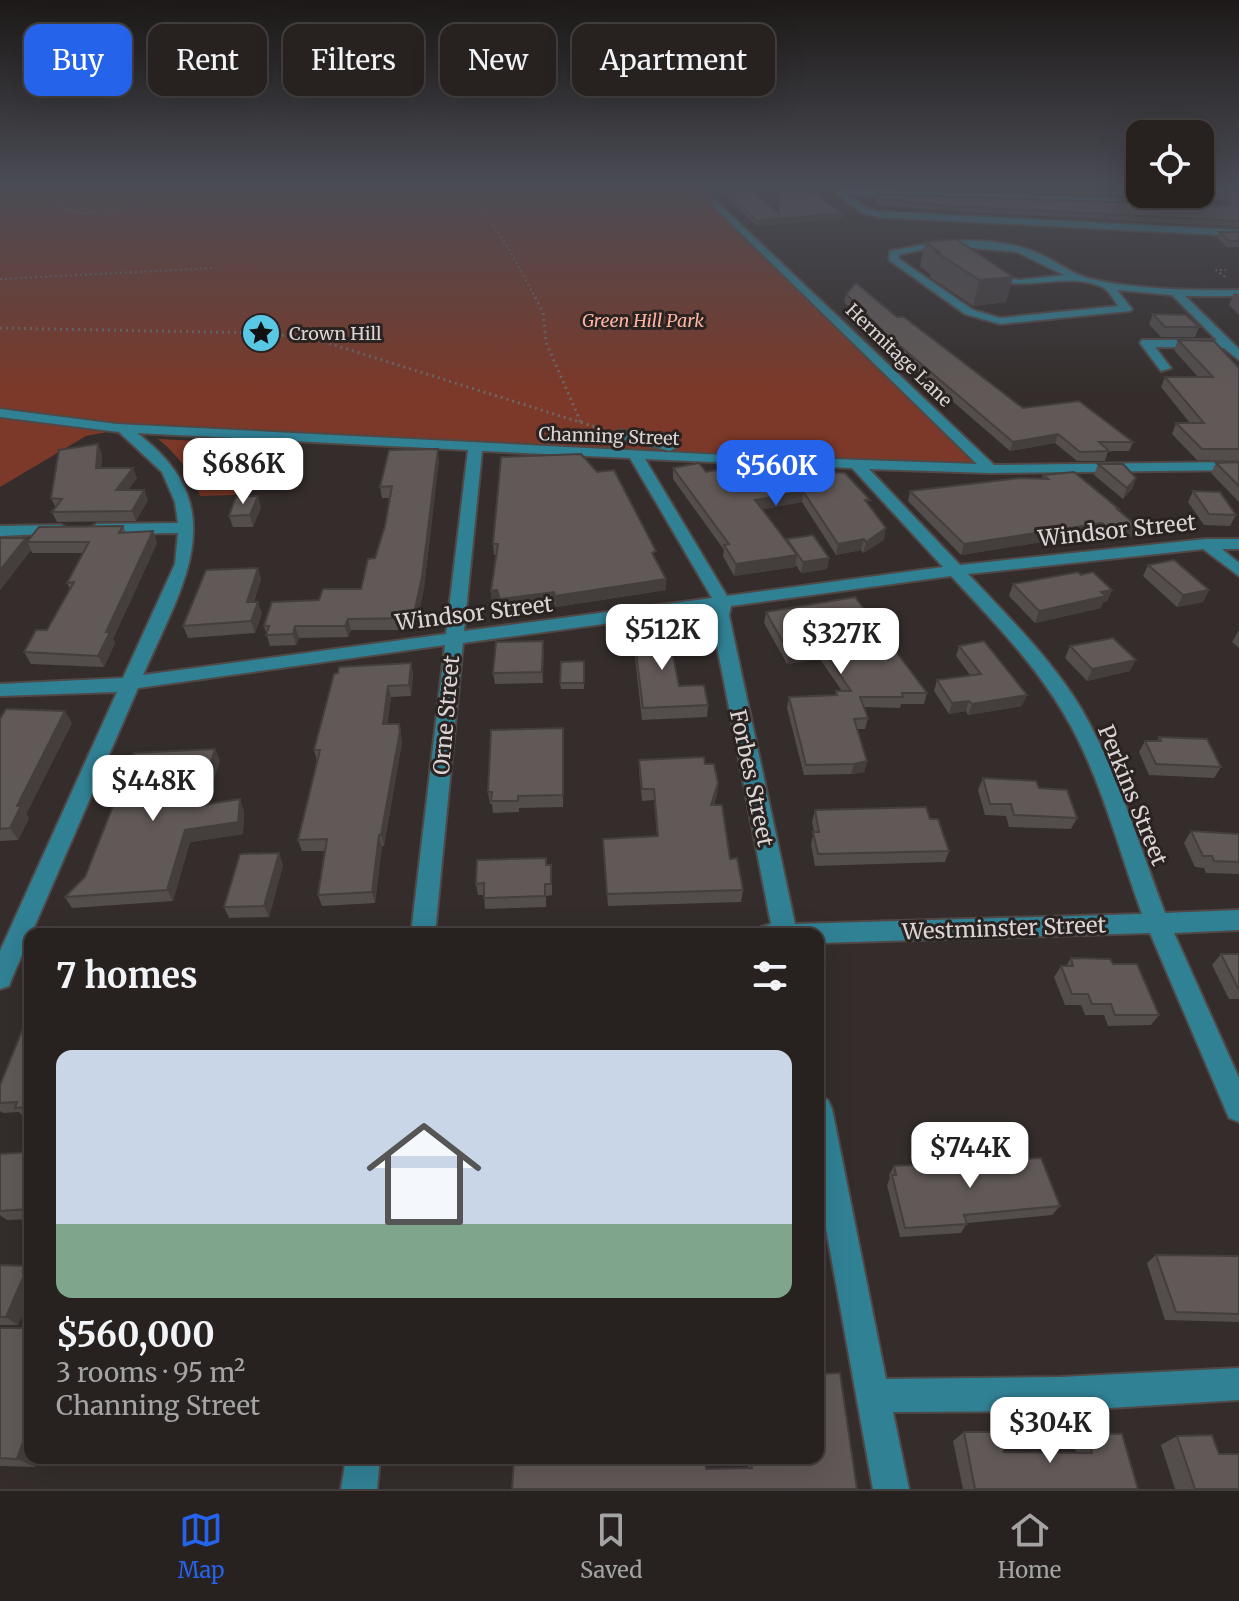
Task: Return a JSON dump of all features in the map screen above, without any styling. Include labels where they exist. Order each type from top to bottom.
[{"type":"street","name":"Hermitage Lane","points":[[769,255],[990,469]]},
{"type":"street","points":[[894,255],[894,260],[969,312],[1000,321],[1126,309],[1108,285]]},
{"type":"street","points":[[960,255],[964,258]]},
{"type":"street","points":[[1035,255],[1075,277],[1108,285],[1176,293],[1239,293]]},
{"type":"street","points":[[975,265],[1006,282],[1075,277]]},
{"type":"street","points":[[1176,293],[1239,356]]},
{"type":"street","points":[[1165,368],[1146,343],[1222,339],[1239,335]]},
{"type":"street","name":"Channing Street","points":[[0,413],[123,429],[712,459],[990,469],[1239,466]]},
{"type":"street","points":[[28,928],[128,683],[141,664],[179,578],[185,528],[179,484],[165,463],[123,429]]},
{"type":"street","points":[[620,434],[712,459]]},
{"type":"street","name":"Orne Street","points":[[424,928],[475,448]]},
{"type":"street","name":"Forbes Street","points":[[635,455],[723,603],[720,615],[734,692],[784,928]]},
{"type":"street","name":"Perkins Street","points":[[857,465],[1015,635],[1072,710],[1094,753],[1157,922],[1239,1109]]},
{"type":"street","points":[[0,531],[185,528]]},
{"type":"street","points":[[1206,544],[1239,571]]},
{"type":"street","name":"Windsor Street","points":[[0,690],[109,687],[954,571],[1206,544],[1239,544]]},
{"type":"street","name":"Westminster Street","points":[[824,933],[1239,920]]},
{"type":"street","points":[[13,966],[24,939]]},
{"type":"street","points":[[824,1140],[891,1489]]},
{"type":"street","points":[[874,1396],[1061,1394],[1239,1384]]},
{"type":"street","points":[[359,1489],[362,1464]]},
{"type":"path","points":[[0,328],[261,333],[315,339],[581,424],[546,342],[543,312],[513,255]]},
{"type":"path","points":[[0,279],[215,268]]},
{"type":"green space","name":"Green Hill Park","points":[[0,255],[769,255],[990,469],[123,429],[86,436],[0,487]]},
{"type":"green space","points":[[158,439],[257,444],[235,495],[200,496],[183,465]]},
{"type":"building","points":[[941,255],[981,255],[1013,277],[979,280]]},
{"type":"building","points":[[856,283],[897,317],[904,317],[1023,408],[1079,401],[1133,442],[1099,442],[1109,451],[1080,452],[1058,434],[1013,442],[886,334],[846,294]]},
{"type":"building","points":[[1153,314],[1186,315],[1199,327],[1165,327]]},
{"type":"building","points":[[1178,340],[1214,341],[1239,368],[1239,449],[1202,449],[1176,423],[1204,423],[1165,377],[1213,377]]},
{"type":"building","points":[[98,444],[96,468],[133,468],[116,490],[144,490],[132,511],[52,512],[62,499],[51,498],[59,450]]},
{"type":"building","points":[[438,449],[422,577],[413,618],[348,619],[345,626],[295,626],[293,634],[266,635],[269,626],[264,626],[272,602],[319,600],[323,589],[361,589],[368,559],[375,558],[385,526],[392,486],[380,487],[389,450]]},
{"type":"building","points":[[581,454],[597,472],[614,470],[656,551],[652,553],[666,579],[555,596],[554,592],[500,599],[497,590],[491,591],[498,544],[493,544],[501,457]]},
{"type":"building","points":[[1239,462],[1239,486],[1216,463]]},
{"type":"building","points":[[699,463],[706,472],[741,466],[748,475],[784,469],[793,471],[801,481],[835,472],[845,473],[870,500],[865,500],[886,528],[866,542],[864,539],[838,544],[803,491],[755,500],[797,555],[736,564],[724,545],[729,544],[673,468]]},
{"type":"building","points":[[1098,464],[1123,464],[1136,478],[1127,488]]},
{"type":"building","points":[[1074,472],[1137,526],[1112,531],[1102,523],[964,544],[910,491],[1020,478],[1048,479],[1043,475]]},
{"type":"building","points":[[1193,491],[1220,492],[1236,515],[1209,514]]},
{"type":"building","points":[[258,496],[250,515],[229,516],[236,497]]},
{"type":"building","points":[[123,526],[119,533],[153,531],[98,656],[24,652],[36,630],[47,630],[74,582],[67,583],[89,542],[27,542],[39,527]]},
{"type":"building","points":[[813,535],[829,558],[803,562],[787,539]]},
{"type":"building","points":[[0,538],[26,538],[0,570]]},
{"type":"building","points":[[1174,560],[1209,590],[1183,595],[1148,565]]},
{"type":"building","points":[[258,568],[247,602],[258,602],[251,621],[183,626],[206,570]]},
{"type":"building","points":[[1078,572],[1081,575],[1093,572],[1112,590],[1101,592],[1106,596],[1039,611],[1013,584]]},
{"type":"building","points":[[855,597],[927,693],[902,693],[903,697],[860,697],[868,718],[854,719],[867,761],[806,765],[789,697],[837,695],[836,691],[851,691],[822,648],[789,653],[766,612]]},
{"type":"building","points":[[667,627],[679,686],[704,685],[708,705],[643,708],[633,628]]},
{"type":"building","points":[[1113,638],[1136,660],[1092,669],[1070,646]]},
{"type":"building","points":[[543,641],[542,672],[493,673],[496,642]]},
{"type":"building","points":[[984,641],[1027,695],[972,704],[969,701],[952,703],[937,680],[981,674],[959,646]]},
{"type":"building","points":[[584,661],[584,683],[560,683],[561,662]]},
{"type":"building","points":[[411,663],[409,685],[388,686],[383,724],[399,724],[400,731],[379,835],[372,892],[318,895],[327,839],[298,840],[320,750],[314,750],[334,674],[338,673],[339,667]]},
{"type":"building","points":[[6,709],[65,711],[17,806],[21,806],[10,828],[0,829],[0,719]]},
{"type":"building","points":[[563,728],[563,795],[518,796],[518,801],[491,801],[492,792],[488,792],[491,730]]},
{"type":"building","points":[[1159,737],[1207,739],[1221,767],[1156,764],[1145,741],[1161,741]]},
{"type":"building","points":[[215,749],[197,806],[240,799],[238,822],[185,830],[167,890],[65,897],[85,877],[134,753]]},
{"type":"building","points":[[704,757],[705,764],[714,764],[718,783],[711,805],[722,805],[730,859],[737,858],[743,890],[607,894],[603,839],[658,836],[654,789],[642,789],[639,760]]},
{"type":"building","points":[[983,778],[1036,781],[1039,788],[1067,790],[1077,818],[1014,815],[1011,804],[990,804]]},
{"type":"building","points":[[926,807],[930,819],[938,819],[949,851],[818,854],[813,832],[819,832],[815,810]]},
{"type":"building","points":[[1191,831],[1239,834],[1239,862],[1214,861],[1212,856],[1203,856]]},
{"type":"building","points":[[279,853],[264,906],[224,907],[240,854]]},
{"type":"building","points":[[546,858],[546,865],[551,865],[551,884],[545,884],[545,896],[484,898],[484,883],[476,884],[477,860]]},
{"type":"building","points":[[1221,954],[1239,954],[1239,988],[1238,988]]},
{"type":"building","points":[[1071,958],[1110,959],[1113,964],[1137,964],[1159,1015],[1115,1015],[1111,1004],[1092,1004],[1088,994],[1072,994],[1061,966],[1073,966]]},
{"type":"building","points":[[24,1026],[24,1107],[15,1108],[17,1102],[0,1103],[0,1085]]},
{"type":"building","points":[[24,1152],[24,1209],[0,1211],[0,1154]]},
{"type":"building","points":[[1041,1158],[1060,1206],[964,1215],[967,1224],[905,1228],[892,1175],[896,1175],[894,1166]]},
{"type":"building","points":[[1156,1255],[1239,1256],[1239,1314],[1176,1312]]},
{"type":"building","points":[[0,1265],[24,1266],[24,1275],[6,1317],[0,1317]]},
{"type":"building","points":[[0,1328],[24,1328],[24,1439],[17,1459],[0,1458]]},
{"type":"building","points":[[840,1373],[857,1489],[512,1489],[514,1464],[706,1464],[706,1469],[752,1468],[752,1464],[824,1464],[824,1374]]},
{"type":"building","points":[[964,1432],[999,1432],[1004,1452],[1092,1453],[1087,1433],[1122,1434],[1138,1489],[975,1489]]},
{"type":"building","points":[[1212,1435],[1219,1454],[1239,1454],[1239,1489],[1195,1489],[1177,1436]]},
{"type":"place","name":"Crown Hill","points":[[261,333]]}]
